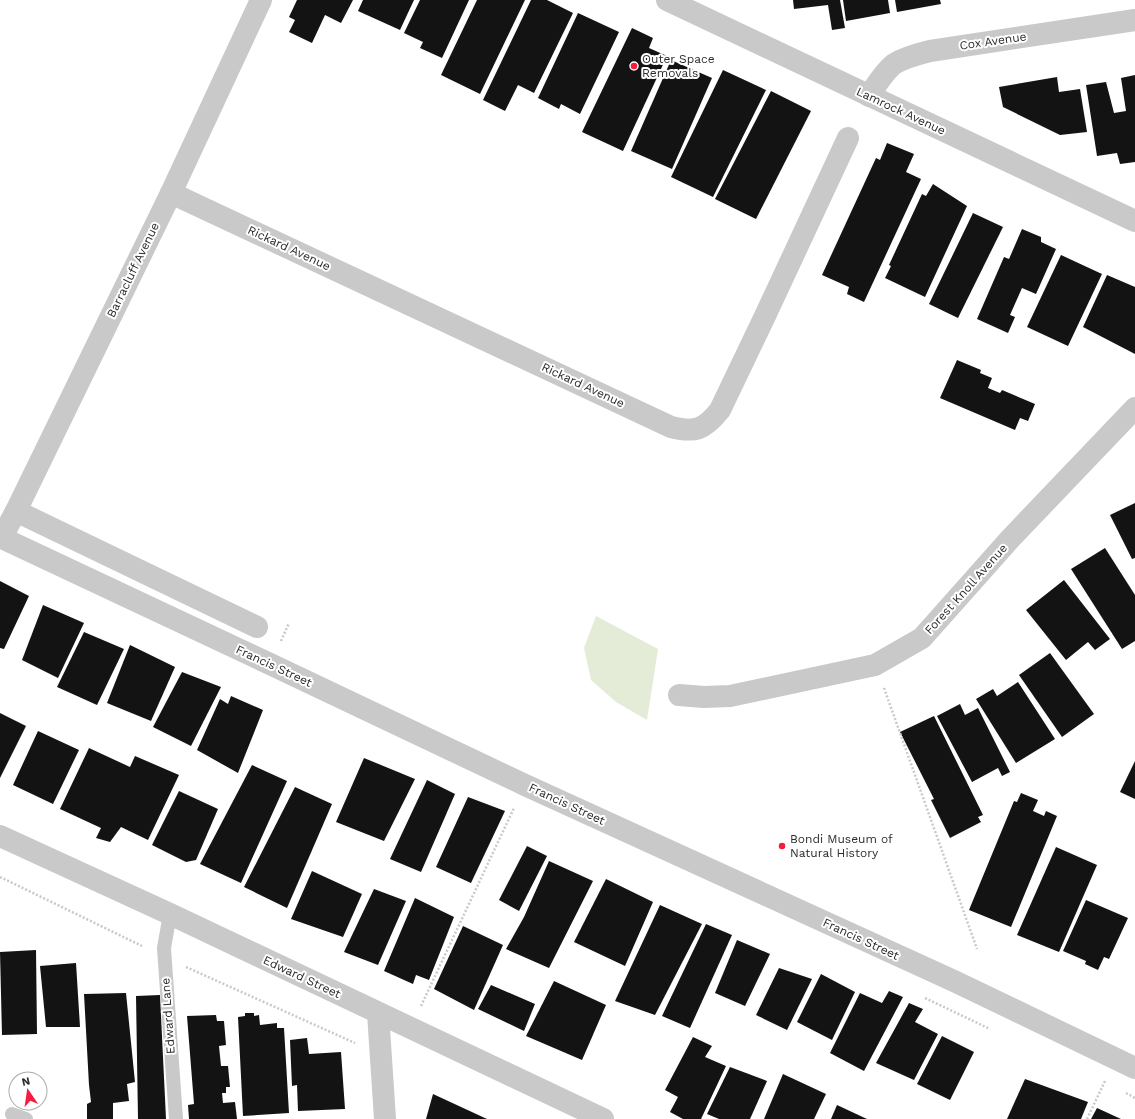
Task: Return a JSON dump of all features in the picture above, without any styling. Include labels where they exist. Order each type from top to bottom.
[{"type":"street","name":"Barracluff Avenue","points":[[1,537],[16,511],[171,193],[261,0]]},
{"type":"street","name":"Lamrock Avenue","points":[[667,0],[1135,221]]},
{"type":"street","name":"Cox Avenue","points":[[869,96],[884,74],[894,64],[905,58],[930,50],[1135,20]]},
{"type":"street","name":"Rickard Avenue","points":[[171,193],[664,423],[684,430],[698,429],[711,421],[720,410],[848,138]]},
{"type":"street","name":"Forest Knoll Avenue","points":[[679,695],[704,697],[730,696],[875,665],[922,638],[1010,539],[1135,408]]},
{"type":"street","points":[[16,511],[257,627]]},
{"type":"street","name":"Francis Street","points":[[1,537],[525,785],[947,978],[1135,1068]]},
{"type":"street","name":"Edward Street","points":[[0,836],[170,914],[603,1119]]},
{"type":"street","points":[[378,1013],[385,1119]]},
{"type":"lane","name":"Edward Lane","points":[[170,914],[164,948],[164,957],[176,1119]]},
{"type":"lane","points":[[12,1114],[26,1119]]},
{"type":"path","points":[[887,698],[977,949]]},
{"type":"path","points":[[424,999],[525,785]]},
{"type":"path","points":[[0,877],[164,957],[381,1055]]},
{"type":"path","points":[[1087,1119],[1115,1058]]},
{"type":"green space","points":[[596,616],[658,649],[647,720],[616,702],[591,680],[584,648]]},
{"type":"building","points":[[297,0],[353,0],[341,23],[325,15],[312,43],[289,32],[295,20],[289,17]]},
{"type":"building","points":[[363,0],[414,0],[400,30],[358,11]]},
{"type":"building","points":[[420,0],[469,0],[442,58],[420,48],[423,42],[404,33]]},
{"type":"building","points":[[477,0],[525,0],[480,94],[441,75]]},
{"type":"building","points":[[531,0],[547,0],[573,13],[534,93],[518,85],[505,111],[483,100]]},
{"type":"building","points":[[793,0],[840,0],[845,28],[832,30],[828,5],[794,9]]},
{"type":"building","points":[[843,0],[888,0],[890,13],[846,21]]},
{"type":"building","points":[[895,0],[940,0],[941,4],[897,12]]},
{"type":"building","points":[[578,13],[619,32],[580,114],[561,104],[559,109],[538,98]]},
{"type":"building","points":[[632,28],[653,38],[649,48],[667,56],[623,151],[582,132]]},
{"type":"building","points":[[671,60],[712,78],[672,169],[631,151]]},
{"type":"building","points":[[723,70],[766,90],[713,197],[671,177]]},
{"type":"building","points":[[1135,75],[1135,162],[1120,164],[1117,153],[1097,156],[1086,85],[1106,82],[1114,113],[1126,111],[1121,78]]},
{"type":"building","points":[[1057,77],[1059,92],[1080,89],[1087,132],[1060,135],[1003,107],[999,87]]},
{"type":"building","points":[[771,91],[811,111],[756,219],[715,199]]},
{"type":"building","points":[[887,143],[914,154],[906,172],[921,179],[864,302],[847,294],[849,287],[822,275],[876,158],[880,160]]},
{"type":"building","points":[[933,184],[967,206],[925,297],[885,278],[891,266],[889,265],[922,194],[926,196]]},
{"type":"building","points":[[973,213],[1003,227],[958,318],[929,304]]},
{"type":"building","points":[[1022,229],[1041,237],[1041,242],[1056,249],[1036,294],[1022,288],[1010,315],[1015,317],[1008,333],[977,319],[1004,257],[1009,259]]},
{"type":"building","points":[[1061,255],[1102,274],[1068,346],[1027,327]]},
{"type":"building","points":[[1107,275],[1135,287],[1135,354],[1083,327]]},
{"type":"building","points":[[957,360],[981,370],[980,373],[992,378],[988,388],[1000,393],[1002,390],[1035,404],[1028,421],[1020,418],[1015,430],[940,398]]},
{"type":"building","points":[[1135,503],[1135,558],[1132,559],[1110,515]]},
{"type":"building","points":[[1105,548],[1135,595],[1135,641],[1122,649],[1071,569]]},
{"type":"building","points":[[1064,580],[1110,639],[1095,650],[1088,642],[1066,660],[1026,610]]},
{"type":"building","points":[[0,581],[29,596],[4,649],[0,648]]},
{"type":"building","points":[[43,605],[84,623],[58,678],[22,660]]},
{"type":"building","points":[[84,632],[124,649],[97,705],[57,687]]},
{"type":"building","points":[[130,645],[175,667],[151,721],[107,703]]},
{"type":"building","points":[[1050,653],[1094,714],[1062,737],[1019,675]]},
{"type":"building","points":[[182,672],[221,687],[191,746],[153,727]]},
{"type":"building","points":[[1018,682],[1055,739],[1016,763],[976,699],[993,689],[997,696]]},
{"type":"building","points":[[231,696],[263,710],[238,773],[197,750],[220,699],[228,704]]},
{"type":"building","points":[[960,704],[965,715],[978,708],[1010,772],[1002,776],[998,768],[972,782],[937,716]]},
{"type":"building","points":[[0,713],[26,726],[0,778]]},
{"type":"building","points":[[934,716],[983,815],[978,817],[981,822],[950,838],[931,800],[934,799],[900,732]]},
{"type":"building","points":[[38,731],[79,750],[53,804],[13,785]]},
{"type":"building","points":[[89,748],[130,767],[135,756],[179,775],[148,840],[121,827],[110,842],[96,838],[101,828],[60,809]]},
{"type":"building","points":[[364,758],[415,779],[384,841],[336,822]]},
{"type":"building","points":[[1135,761],[1135,799],[1120,792]]},
{"type":"building","points":[[252,765],[287,781],[241,883],[200,864]]},
{"type":"building","points":[[427,780],[455,794],[421,872],[390,859]]},
{"type":"building","points":[[295,787],[332,804],[287,908],[244,887]]},
{"type":"building","points":[[179,791],[218,809],[196,860],[186,862],[152,845]]},
{"type":"building","points":[[1021,793],[1038,800],[1033,811],[1044,816],[1046,811],[1057,816],[1011,927],[969,910],[1014,801],[1017,802]]},
{"type":"building","points":[[468,797],[505,811],[471,883],[436,867]]},
{"type":"building","points":[[527,846],[547,856],[519,911],[499,900]]},
{"type":"building","points":[[1056,847],[1097,865],[1059,952],[1017,935]]},
{"type":"building","points":[[549,861],[593,881],[549,968],[506,949],[524,917]]},
{"type":"building","points":[[312,871],[362,894],[343,937],[291,919]]},
{"type":"building","points":[[606,879],[653,902],[625,966],[574,942]]},
{"type":"building","points":[[374,889],[406,901],[378,965],[344,952]]},
{"type":"building","points":[[415,898],[454,917],[429,980],[416,975],[413,984],[384,971]]},
{"type":"building","points":[[1086,900],[1128,918],[1109,959],[1104,957],[1098,970],[1085,964],[1086,961],[1063,951]]},
{"type":"building","points":[[660,905],[702,924],[655,1015],[615,1001]]},
{"type":"building","points":[[706,924],[732,935],[690,1028],[662,1016]]},
{"type":"building","points":[[463,926],[503,945],[474,1010],[434,989]]},
{"type":"building","points":[[737,940],[770,954],[745,1006],[715,993]]},
{"type":"building","points":[[36,950],[37,1034],[2,1035],[0,952]]},
{"type":"building","points":[[76,963],[80,1027],[46,1027],[40,966]]},
{"type":"building","points":[[779,968],[812,979],[787,1030],[756,1015]]},
{"type":"building","points":[[821,974],[855,992],[832,1040],[797,1022]]},
{"type":"building","points":[[554,981],[606,1005],[582,1060],[526,1036]]},
{"type":"building","points":[[491,985],[535,1004],[524,1031],[478,1009]]},
{"type":"building","points":[[889,991],[903,997],[864,1071],[830,1053],[860,993],[882,1003]]},
{"type":"building","points":[[126,993],[135,1082],[127,1084],[129,1101],[113,1103],[113,1119],[87,1119],[87,1104],[91,1102],[84,994]]},
{"type":"building","points":[[160,995],[166,1119],[138,1119],[136,996]]},
{"type":"building","points":[[909,1003],[923,1009],[915,1022],[938,1034],[914,1080],[876,1063]]},
{"type":"building","points":[[245,1013],[254,1013],[254,1016],[259,1015],[260,1025],[277,1023],[277,1028],[284,1028],[289,1113],[243,1116],[238,1017],[245,1016]]},
{"type":"building","points":[[216,1015],[217,1021],[224,1021],[226,1045],[219,1046],[221,1066],[228,1066],[230,1087],[226,1087],[226,1093],[222,1093],[223,1103],[235,1102],[237,1119],[189,1119],[188,1105],[194,1104],[187,1016]]},
{"type":"building","points":[[942,1036],[974,1052],[950,1100],[917,1084]]},
{"type":"building","points":[[693,1037],[712,1046],[705,1057],[726,1066],[701,1119],[683,1119],[670,1112],[678,1097],[665,1090]]},
{"type":"building","points":[[307,1038],[309,1054],[341,1052],[345,1109],[298,1111],[297,1085],[292,1086],[290,1040]]},
{"type":"building","points":[[730,1067],[767,1081],[750,1119],[719,1119],[707,1114]]},
{"type":"building","points":[[783,1074],[826,1094],[814,1119],[764,1119]]},
{"type":"building","points":[[1025,1079],[1088,1102],[1081,1119],[1007,1119]]},
{"type":"building","points":[[433,1094],[487,1119],[426,1119]]},
{"type":"building","points":[[837,1105],[867,1119],[831,1119]]},
{"type":"building","points":[[1097,1108],[1121,1119],[1091,1119]]},
{"type":"place","name":"Outer Space Removals","points":[[634,66]]},
{"type":"place","name":"Bondi Museum of Natural History","points":[[782,846]]}]
